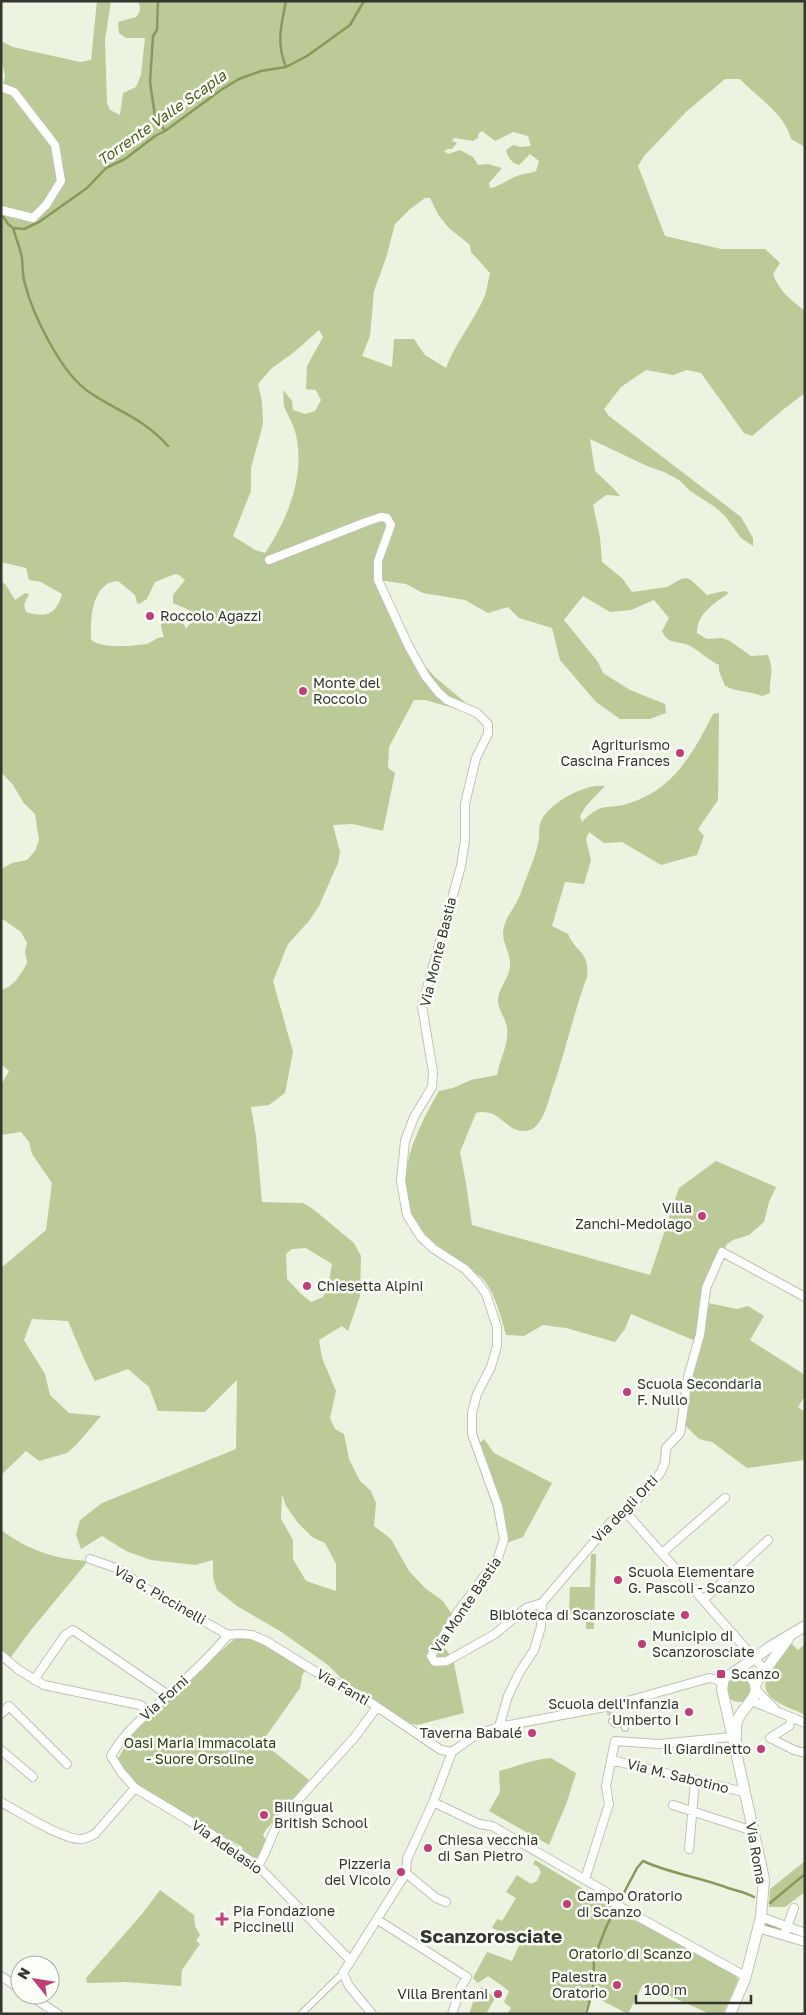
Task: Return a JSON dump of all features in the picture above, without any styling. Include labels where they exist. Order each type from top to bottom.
[{"type":"street","points":[[1,87],[14,92],[55,145],[61,181],[46,205],[33,218],[1,210]]},
{"type":"street","name":"Via Monte Bastia","points":[[268,560],[366,522],[381,517],[387,518],[391,525],[378,562],[378,580],[409,647],[426,676],[439,693],[447,700],[477,714],[488,724],[488,734],[476,758],[467,795],[465,840],[461,866],[422,1006],[433,1072],[432,1087],[414,1117],[405,1141],[401,1181],[407,1215],[413,1225],[421,1237],[434,1249],[465,1269],[479,1284],[486,1294],[497,1327],[497,1346],[491,1367],[477,1394],[472,1414],[472,1434],[498,1506],[504,1539],[498,1558],[450,1623],[433,1650],[432,1659],[438,1662],[447,1661],[495,1634],[526,1608],[542,1603]]},
{"type":"street","name":"Via degli Orti","points":[[542,1603],[612,1521],[646,1491],[661,1472],[665,1462],[666,1448],[680,1433],[688,1376],[700,1335],[706,1288],[722,1252],[805,1297]]},
{"type":"street","points":[[662,1553],[725,1498]]},
{"type":"street","points":[[623,1513],[630,1517],[662,1553],[761,1666],[763,1672]]},
{"type":"street","points":[[702,1600],[768,1540]]},
{"type":"street","name":"Via G. Piccinelli","points":[[90,1559],[119,1569],[148,1589],[228,1635]]},
{"type":"street","points":[[498,1728],[508,1696],[519,1673],[534,1650],[541,1627],[542,1603]]},
{"type":"street","points":[[736,1672],[754,1658],[805,1626]]},
{"type":"street","points":[[34,1680],[65,1635],[73,1630],[168,1695]]},
{"type":"street","name":"Via Forni","points":[[135,1788],[121,1772],[111,1756],[148,1711],[213,1653],[228,1635]]},
{"type":"street","name":"Via Fanti","points":[[228,1635],[252,1635],[266,1640],[377,1707],[441,1750],[452,1752]]},
{"type":"street","points":[[750,1703],[763,1672],[791,1635]]},
{"type":"street","points":[[1,1655],[34,1680],[54,1688],[140,1705],[148,1711]]},
{"type":"street","points":[[776,1710],[756,1687],[748,1674],[736,1672],[728,1674],[722,1683],[725,1699],[736,1704],[750,1703],[776,1710],[805,1723]]},
{"type":"street","points":[[301,2014],[343,1972],[378,1920],[406,1873],[407,1859],[433,1802],[452,1752],[477,1734],[498,1728],[609,1708],[709,1678],[722,1683]]},
{"type":"street","name":"Via Roma","points":[[725,1699],[764,1879],[761,1917],[745,1976],[730,2014]]},
{"type":"street","name":"Via Roma","points":[[736,1749],[737,1722],[750,1703]]},
{"type":"street","points":[[1,1714],[9,1706],[67,1764]]},
{"type":"street","points":[[258,1866],[265,1855],[272,1834],[279,1821],[354,1738],[377,1707]]},
{"type":"street","points":[[792,1718],[789,1726],[770,1738],[794,1750],[805,1753]]},
{"type":"street","points":[[612,1721],[615,1724],[625,1723],[625,1728]]},
{"type":"street","points":[[584,1879],[610,1804],[606,1786],[615,1741],[658,1744],[732,1737]]},
{"type":"street","points":[[1,1750],[33,1777]]},
{"type":"street","name":"Via M. Sabotino","points":[[611,1760],[744,1792]]},
{"type":"street","points":[[689,1849],[695,1781]]},
{"type":"street","points":[[1,1802],[62,1834],[79,1839],[88,1838],[95,1834],[135,1788]]},
{"type":"street","name":"Via Adelasio","points":[[135,1788],[213,1835],[258,1866],[351,1961]]},
{"type":"street","points":[[433,1802],[479,1824],[492,1826],[608,1893],[617,1905],[745,1976]]},
{"type":"street","points":[[673,1805],[754,1831]]},
{"type":"street","points":[[406,1873],[436,1898],[446,1902]]},
{"type":"street","points":[[785,1936],[794,1908]]},
{"type":"street","points":[[761,1917],[805,1933]]},
{"type":"street","points":[[378,1920],[467,1977],[460,1987],[452,2014]]},
{"type":"street","points":[[758,1928],[805,1942]]},
{"type":"street","points":[[343,1972],[349,1986],[372,2014]]},
{"type":"street","points":[[44,2005],[58,2014]]},
{"type":"green space","points":[[97,1],[111,1],[105,40],[107,103],[110,110],[120,115],[123,93],[136,87],[141,75],[145,38],[126,38],[119,33],[118,22],[136,17],[140,11],[139,1],[805,1],[805,147],[791,139],[788,130],[777,114],[740,79],[725,79],[686,112],[644,156],[638,166],[665,236],[721,249],[765,249],[780,263],[773,274],[776,280],[786,295],[805,311],[805,393],[752,436],[744,433],[701,373],[687,370],[673,375],[646,370],[621,387],[604,409],[609,416],[741,517],[753,538],[753,546],[741,538],[725,516],[715,507],[690,491],[679,480],[590,439],[595,471],[620,496],[606,495],[593,505],[600,537],[602,562],[622,578],[632,592],[667,587],[686,578],[691,580],[707,595],[724,591],[729,593],[703,614],[697,633],[707,639],[722,638],[730,641],[751,656],[768,655],[771,670],[770,693],[762,696],[725,686],[719,671],[719,665],[692,647],[671,641],[665,636],[662,631],[669,618],[654,600],[631,610],[610,612],[583,596],[564,620],[598,662],[603,673],[630,690],[665,704],[666,713],[650,719],[620,719],[596,702],[560,660],[552,628],[519,618],[508,607],[488,613],[465,600],[423,593],[406,584],[378,580],[400,638],[435,677],[473,709],[468,712],[425,700],[414,700],[389,747],[388,768],[395,773],[383,831],[352,824],[333,825],[340,852],[338,863],[319,906],[309,921],[288,944],[273,981],[293,1052],[285,1093],[269,1105],[251,1107],[256,1136],[262,1202],[303,1203],[354,1243],[361,1256],[360,1296],[348,1331],[342,1326],[319,1340],[322,1358],[336,1391],[330,1418],[335,1429],[344,1434],[349,1459],[360,1481],[371,1491],[376,1503],[374,1526],[391,1539],[409,1571],[425,1588],[443,1601],[453,1616],[438,1639],[453,1659],[464,1713],[417,1725],[406,1722],[344,1681],[328,1665],[280,1631],[237,1606],[217,1590],[213,1577],[213,1560],[195,1565],[151,1560],[126,1551],[102,1536],[81,1549],[76,1535],[80,1520],[102,1503],[236,1449],[237,1380],[205,1412],[158,1411],[149,1387],[128,1369],[95,1381],[68,1321],[32,1319],[24,1340],[45,1374],[50,1395],[69,1413],[101,1416],[67,1453],[39,1461],[26,1451],[1,1475],[1,1268],[46,1230],[52,1183],[32,1154],[29,1142],[21,1132],[1,1135],[1,1085],[9,1071],[1,1064],[1,990],[10,986],[20,976],[25,967],[27,963],[25,951],[27,943],[21,932],[1,918],[1,869],[12,863],[27,860],[35,851],[39,840],[35,814],[23,802],[13,785],[1,772],[1,581],[6,585],[15,600],[25,593],[29,594],[24,605],[26,612],[33,614],[39,615],[53,611],[57,607],[62,594],[41,582],[29,580],[26,568],[1,562],[1,95],[5,77],[1,55],[1,41],[13,47],[80,62],[91,60]],"holes":[[[482,131],[495,141],[513,132],[528,136],[531,146],[521,147],[513,145],[506,150],[510,159],[519,165],[530,154],[539,161],[536,171],[516,176],[498,186],[490,188],[489,183],[502,168],[488,164],[478,165],[473,157],[460,150],[448,154],[444,151],[452,149],[457,143],[452,141],[454,138],[473,141],[478,138],[479,133]],[[425,198],[430,198],[439,216],[449,228],[470,245],[471,252],[490,273],[483,300],[454,350],[446,368],[425,355],[414,339],[394,339],[392,367],[362,356],[370,336],[374,291],[386,258],[395,224]],[[319,330],[323,337],[307,366],[306,389],[316,390],[321,400],[315,411],[305,414],[293,410],[292,401],[283,390],[284,406],[296,435],[298,466],[296,481],[287,512],[265,553],[255,550],[233,536],[251,491],[251,468],[263,424],[262,402],[258,384],[272,368],[293,353]],[[175,574],[185,580],[173,595],[173,603],[189,610],[194,618],[186,629],[182,619],[176,614],[161,621],[164,637],[146,644],[110,646],[91,640],[94,603],[101,589],[111,582],[118,581],[135,595],[139,604],[147,599],[155,582]],[[306,1248],[332,1264],[328,1287],[323,1297],[311,1302],[287,1279],[286,1254],[292,1249]],[[282,1494],[286,1506],[298,1523],[312,1537],[325,1543],[336,1564],[336,1591],[306,1581],[293,1559],[293,1540],[281,1519]]]},
{"type":"green space","points":[[719,713],[718,800],[698,829],[704,836],[697,855],[661,865],[622,842],[604,843],[589,832],[586,839],[591,860],[584,884],[565,882],[552,926],[568,934],[585,958],[587,977],[542,1118],[534,1128],[525,1131],[512,1128],[491,1113],[476,1113],[460,1152],[472,1225],[650,1275],[679,1188],[716,1161],[776,1187],[769,1202],[764,1222],[749,1235],[727,1244],[706,1288],[698,1342],[631,1314],[625,1329],[615,1342],[566,1328],[543,1325],[524,1336],[506,1335],[497,1305],[487,1284],[479,1275],[450,1258],[427,1237],[419,1228],[408,1207],[405,1191],[406,1173],[415,1138],[439,1091],[453,1088],[471,1080],[497,1075],[506,1046],[507,1034],[506,1023],[498,998],[510,966],[503,933],[532,863],[539,841],[540,824],[545,814],[559,801],[568,796],[597,786],[605,786],[586,806],[580,816],[582,822],[600,808],[630,803],[659,789],[690,756],[713,714]]},
{"type":"green space","points":[[708,1303],[737,1309],[748,1306],[764,1316],[750,1340],[805,1375],[805,1396],[798,1407],[805,1412],[805,1460],[747,1468],[712,1442],[699,1439],[684,1424],[684,1416]]},
{"type":"green space","points":[[484,1439],[494,1453],[552,1483],[523,1537],[504,1544],[473,1449]]},
{"type":"green space","points":[[1,1530],[31,1548],[53,1556],[88,1561],[11,1657],[1,1650]]},
{"type":"green space","points":[[591,1554],[596,1554],[594,1629],[586,1629],[586,1614],[569,1613],[570,1587],[590,1587]]},
{"type":"green space","name":"Oasi Maria Immacolata - Suore Orsoline","points":[[238,1636],[250,1637],[306,1669],[302,1676],[300,1688],[262,1742],[309,1780],[265,1831],[263,1835],[267,1842],[256,1860],[245,1854],[242,1847],[135,1784],[117,1760],[133,1734],[157,1707]]},
{"type":"green space","points":[[790,1642],[798,1650],[805,1644],[805,1715],[776,1701],[769,1695],[766,1687],[766,1680],[773,1663]]},
{"type":"green space","points":[[739,1676],[748,1680],[752,1689],[748,1698],[739,1702],[730,1698],[726,1689],[730,1680]]},
{"type":"green space","points":[[551,1758],[576,1773],[567,1802],[549,1845],[489,1811],[500,1792],[499,1771],[531,1761]]},
{"type":"green space","name":"Oratorio di Scanzo","points":[[535,1860],[600,1899],[619,1906],[617,1913],[683,1943],[734,1971],[738,1980],[723,2014],[710,2014],[643,1984],[628,2014],[591,1995],[584,2014],[507,2014],[511,2008],[504,2002],[509,1991],[488,1976],[478,1983],[473,1978],[487,1952],[512,1961],[521,1941],[492,1928],[497,1919],[502,1921],[516,1898],[506,1892],[517,1875],[531,1884],[537,1881],[541,1872],[533,1864]]},
{"type":"green space","points":[[805,1861],[805,1892],[785,1907],[769,1907],[770,1889]]},
{"type":"green space","points":[[160,1890],[194,1915],[195,1926],[200,1935],[196,1941],[200,1944],[182,1970],[181,1986],[125,1982],[87,1983],[86,1978],[142,1914]]},
{"type":"green space","points":[[482,1987],[495,1998],[486,2014],[469,2014],[476,1993]]},
{"type":"waterway","points":[[158,1],[157,30],[153,36],[150,82],[155,116],[165,131]]},
{"type":"waterway","points":[[286,1],[280,42],[286,67]]},
{"type":"waterway","name":"Torrente Valle Scapla","points":[[1,213],[13,228],[24,229],[39,222],[87,188],[106,168],[125,159],[221,90],[239,79],[261,71],[286,67],[307,56],[350,25],[364,1]]},
{"type":"waterway","points":[[13,228],[22,258],[23,278],[29,297],[42,327],[59,358],[79,384],[100,399],[139,421],[168,446]]},
{"type":"waterway","points":[[586,2014],[593,1990],[594,1960],[598,1948],[607,1925],[637,1868],[643,1861],[754,1897]]},
{"type":"waterway","points":[[770,1903],[805,1874]]},
{"type":"waterway","points":[[767,1925],[779,1929]]},
{"type":"waterway","points":[[794,1934],[805,1937]]},
{"type":"tunnel","points":[[609,1710],[612,1721]]},
{"type":"place","name":"Roccolo Agazzi","points":[[150,616]]},
{"type":"place","name":"Monte del Roccolo","points":[[303,691]]},
{"type":"place","name":"Agriturismo Cascina Frances","points":[[680,753]]},
{"type":"place","name":"Villa Zanchi-Medolago","points":[[702,1216]]},
{"type":"place","name":"Chiesetta Alpini","points":[[307,1286]]},
{"type":"place","name":"Scuola Secondaria F. Nullo","points":[[627,1392]]},
{"type":"place","name":"Scuola Elementare G. Pascoli - Scanzo","points":[[618,1580]]},
{"type":"place","name":"Bibloteca di Scanzorosciate","points":[[685,1615]]},
{"type":"place","name":"Municipio di Scanzorosciate","points":[[642,1644]]},
{"type":"place","name":"Scanzo","points":[[721,1674]]},
{"type":"place","name":"Scuola dell'Infanzia Umberto I","points":[[689,1712]]},
{"type":"place","name":"Taverna Babalé","points":[[532,1733]]},
{"type":"place","name":"Il Giardinetto","points":[[761,1749]]},
{"type":"place","name":"Bilingual British School","points":[[264,1815]]},
{"type":"place","name":"Chiesa vecchia di San Pietro","points":[[428,1848]]},
{"type":"place","name":"Pizzeria del Vicolo","points":[[401,1872]]},
{"type":"place","name":"Campo Oratorio di Scanzo","points":[[567,1904]]},
{"type":"place","name":"Pia Fondazione Piccinelli","points":[[222,1919]]},
{"type":"place","name":"Palestra Oratorio","points":[[617,1985]]},
{"type":"place","name":"Villa Brentani","points":[[498,1994]]},
{"type":"district","name":"Scanzorosciate","points":[[491,1936]]}]
